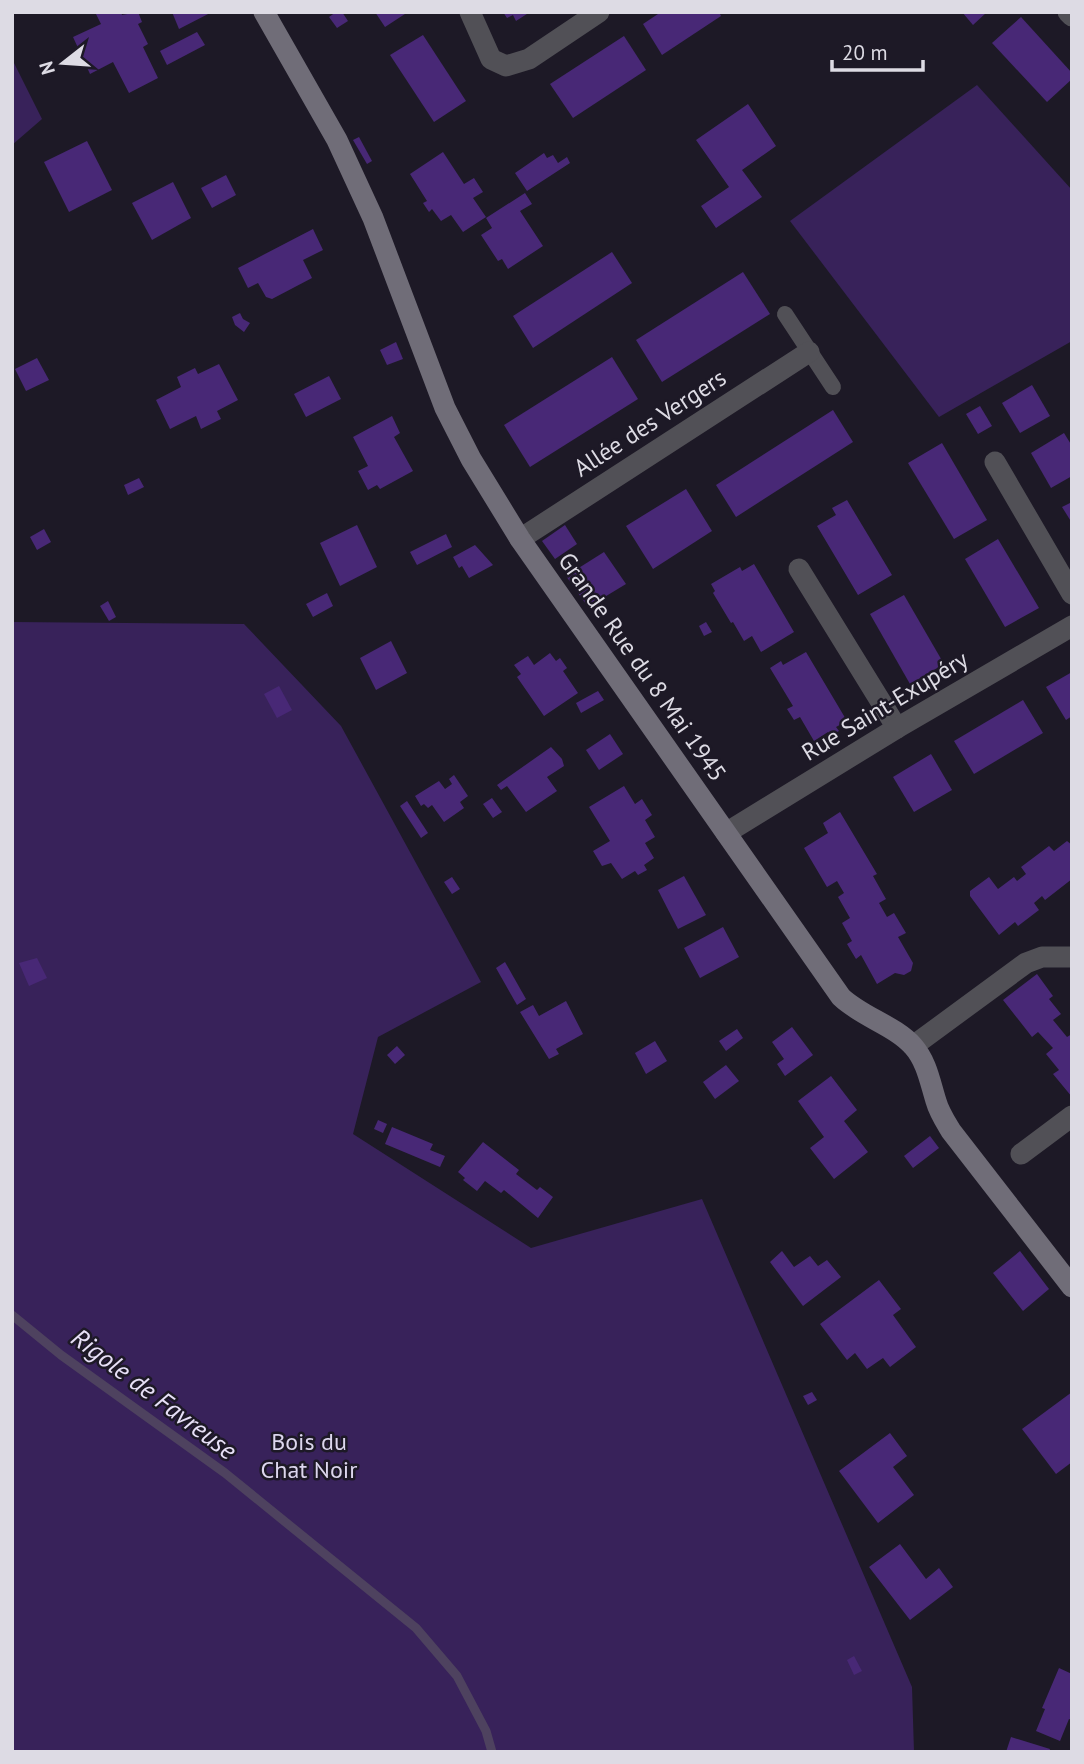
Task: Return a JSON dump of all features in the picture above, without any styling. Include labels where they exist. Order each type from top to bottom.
[{"type":"main road","name":"Grande Rue du 8 Mai 1945","points":[[264,12],[337,140],[373,218],[445,408],[471,459],[520,539],[841,997],[852,1008],[913,1046],[926,1066],[936,1103],[951,1131],[1072,1287]]},
{"type":"street","points":[[470,12],[491,59],[506,66],[529,59],[599,12]]},
{"type":"street","name":"Allée des Vergers","points":[[520,539],[809,352]]},
{"type":"street","points":[[995,462],[1072,594]]},
{"type":"street","points":[[799,569],[897,728]]},
{"type":"street","name":"Rue Saint-Exupéry","points":[[726,833],[897,728],[1072,626]]},
{"type":"street","points":[[913,1046],[1026,963],[1042,957],[1072,957]]},
{"type":"street","points":[[1021,1154],[1072,1116]]},
{"type":"lane","points":[[785,314],[833,387]]},
{"type":"green space","points":[[12,59],[42,119],[12,145]]},
{"type":"green space","points":[[977,85],[1072,190],[1072,341],[939,417],[790,221]]},
{"type":"green space","name":"Bois du Chat Noir","points":[[12,622],[244,624],[341,726],[481,982],[378,1037],[353,1134],[531,1248],[702,1199],[912,1687],[914,1752],[12,1752]]},
{"type":"building","points":[[95,12],[121,12],[122,15],[138,12],[142,22],[138,24],[148,44],[143,47],[158,78],[129,93],[113,62],[90,74],[73,37],[101,24]]},
{"type":"building","points":[[172,12],[212,12],[179,29]]},
{"type":"building","points":[[336,12],[342,12],[348,21],[337,28],[329,17]]},
{"type":"building","points":[[375,12],[408,12],[385,27]]},
{"type":"building","points":[[503,12],[530,12],[516,21],[513,15],[507,18]]},
{"type":"building","points":[[661,12],[719,12],[721,16],[662,55],[643,24]]},
{"type":"building","points":[[962,12],[987,12],[973,25]]},
{"type":"building","points":[[1021,17],[1072,73],[1072,79],[1047,102],[992,43]]},
{"type":"building","points":[[197,32],[205,45],[167,65],[160,51]]},
{"type":"building","points":[[423,35],[466,101],[434,122],[390,55]]},
{"type":"building","points":[[624,36],[646,70],[573,118],[550,84]]},
{"type":"building","points":[[748,104],[776,146],[742,170],[762,197],[716,228],[701,206],[729,187],[696,140]]},
{"type":"building","points":[[359,137],[372,161],[367,164],[353,140]]},
{"type":"building","points":[[87,141],[112,190],[69,212],[44,162]]},
{"type":"building","points":[[443,152],[464,184],[474,178],[483,192],[473,198],[486,217],[463,232],[451,215],[441,221],[432,209],[429,212],[423,203],[427,201],[410,174]]},
{"type":"building","points":[[544,153],[547,158],[553,155],[558,163],[567,157],[570,163],[527,191],[515,173]]},
{"type":"building","points":[[226,175],[236,195],[212,208],[201,188]]},
{"type":"building","points":[[173,182],[191,218],[152,240],[132,203]]},
{"type":"building","points":[[525,193],[532,204],[520,211],[543,246],[508,269],[502,259],[498,261],[481,235],[492,228],[486,218]]},
{"type":"building","points":[[313,229],[323,250],[303,260],[312,278],[272,299],[266,297],[258,283],[248,288],[238,268]]},
{"type":"building","points":[[612,252],[632,283],[533,348],[513,316]]},
{"type":"building","points":[[743,272],[770,314],[662,382],[636,340]]},
{"type":"building","points":[[240,313],[243,319],[250,323],[244,332],[235,325],[232,317]]},
{"type":"building","points":[[396,342],[403,359],[387,365],[380,350]]},
{"type":"building","points":[[612,357],[638,399],[530,467],[504,425]]},
{"type":"building","points":[[37,358],[49,380],[26,391],[15,369]]},
{"type":"building","points":[[219,364],[238,400],[217,411],[221,419],[201,429],[196,416],[170,429],[156,400],[181,387],[177,377],[195,368],[198,374]]},
{"type":"building","points":[[329,376],[341,399],[306,417],[294,394]]},
{"type":"building","points":[[1032,385],[1050,416],[1020,433],[1002,403]]},
{"type":"building","points":[[980,406],[992,426],[978,434],[966,414]]},
{"type":"building","points":[[833,410],[853,442],[736,517],[716,485]]},
{"type":"building","points":[[392,416],[400,433],[394,437],[413,471],[380,489],[377,485],[368,490],[358,471],[368,466],[353,437]]},
{"type":"building","points":[[1064,433],[1072,446],[1072,476],[1051,488],[1031,453]]},
{"type":"building","points":[[942,443],[987,520],[954,539],[908,463]]},
{"type":"building","points":[[139,478],[144,487],[128,495],[124,485]]},
{"type":"building","points":[[686,489],[712,531],[653,569],[626,526]]},
{"type":"building","points":[[847,500],[892,575],[858,595],[817,526],[836,515],[832,508]]},
{"type":"building","points":[[1072,502],[1072,523],[1062,507]]},
{"type":"building","points":[[357,525],[377,567],[340,586],[320,543]]},
{"type":"building","points":[[565,525],[577,544],[555,559],[542,541]]},
{"type":"building","points":[[44,529],[51,542],[37,550],[30,537]]},
{"type":"building","points":[[446,534],[452,547],[417,565],[410,552]]},
{"type":"building","points":[[998,539],[1039,608],[1005,627],[965,559]]},
{"type":"building","points":[[475,545],[493,565],[469,578],[453,557]]},
{"type":"building","points":[[604,552],[626,584],[588,607],[566,576]]},
{"type":"building","points":[[754,564],[794,632],[761,652],[752,636],[744,641],[713,593],[715,591],[711,584],[740,567],[742,571]]},
{"type":"building","points":[[327,593],[333,606],[313,617],[306,604]]},
{"type":"building","points":[[904,595],[944,664],[910,684],[870,614]]},
{"type":"building","points":[[108,601],[116,617],[109,621],[100,606]]},
{"type":"building","points":[[706,622],[712,632],[704,636],[699,626]]},
{"type":"building","points":[[391,641],[407,673],[376,690],[360,658]]},
{"type":"building","points":[[806,652],[847,721],[836,727],[839,731],[830,736],[828,732],[814,741],[800,717],[794,720],[787,709],[793,706],[770,668],[781,661],[783,665]]},
{"type":"building","points":[[550,653],[556,661],[560,658],[567,668],[563,671],[578,693],[544,716],[517,677],[521,674],[514,665],[528,656],[534,665]]},
{"type":"building","points":[[1072,672],[1072,716],[1066,720],[1046,687]]},
{"type":"building","points":[[279,686],[292,710],[277,718],[264,694]]},
{"type":"building","points":[[598,691],[604,700],[581,713],[576,703]]},
{"type":"building","points":[[1023,700],[1043,733],[974,774],[954,741]]},
{"type":"building","points":[[610,734],[623,754],[599,770],[586,750]]},
{"type":"building","points":[[551,747],[562,759],[564,766],[547,777],[557,791],[526,812],[507,786],[501,790],[497,785]]},
{"type":"building","points":[[931,754],[952,790],[914,812],[893,777]]},
{"type":"building","points":[[454,775],[468,796],[460,802],[464,808],[444,822],[432,805],[428,808],[424,804],[421,806],[415,796],[439,781],[445,789],[452,784],[449,779]]},
{"type":"building","points":[[624,786],[635,804],[642,799],[652,815],[645,820],[655,837],[645,843],[654,858],[644,865],[647,870],[638,875],[635,871],[622,879],[611,863],[602,866],[593,851],[610,841],[589,807]]},
{"type":"building","points":[[492,798],[502,812],[493,818],[483,804]]},
{"type":"building","points":[[407,801],[428,833],[421,838],[400,806]]},
{"type":"building","points":[[840,812],[877,874],[873,876],[886,899],[879,903],[887,917],[894,913],[906,933],[898,937],[913,963],[911,971],[904,975],[895,973],[877,984],[861,955],[856,959],[847,944],[852,941],[842,923],[850,918],[838,897],[844,893],[837,881],[827,887],[804,848],[828,833],[823,823]]},
{"type":"building","points":[[1067,841],[1072,845],[1072,879],[1045,900],[1042,896],[1034,903],[1039,910],[1018,926],[1015,922],[999,935],[970,896],[970,891],[989,877],[998,889],[1014,877],[1017,881],[1026,874],[1021,867],[1049,846],[1054,851]]},
{"type":"building","points":[[684,876],[706,915],[678,929],[658,890]]},
{"type":"building","points":[[452,877],[460,889],[452,894],[444,882]]},
{"type":"building","points":[[723,927],[739,957],[700,978],[684,948]]},
{"type":"building","points":[[37,958],[47,978],[29,986],[19,963]]},
{"type":"building","points":[[505,962],[526,999],[517,1005],[496,968]]},
{"type":"building","points":[[1037,974],[1053,996],[1049,999],[1061,1014],[1053,1020],[1067,1037],[1072,1034],[1072,1097],[1053,1074],[1059,1070],[1046,1054],[1053,1048],[1038,1032],[1032,1037],[1003,1000]]},
{"type":"building","points":[[566,1001],[583,1034],[556,1049],[559,1054],[549,1059],[520,1012],[533,1005],[539,1016]]},
{"type":"building","points":[[792,1027],[813,1055],[785,1076],[777,1064],[784,1059],[772,1042]]},
{"type":"building","points":[[737,1029],[743,1038],[726,1051],[719,1041]]},
{"type":"building","points":[[655,1041],[667,1061],[646,1074],[635,1053]]},
{"type":"building","points":[[397,1046],[405,1055],[395,1064],[387,1055]]},
{"type":"building","points":[[726,1065],[739,1081],[715,1099],[703,1082]]},
{"type":"building","points":[[831,1076],[857,1110],[844,1121],[868,1152],[834,1179],[810,1148],[824,1137],[798,1101]]},
{"type":"building","points":[[378,1120],[387,1124],[383,1133],[374,1129]]},
{"type":"building","points":[[392,1127],[433,1144],[430,1150],[445,1156],[440,1167],[385,1144]]},
{"type":"building","points":[[930,1136],[939,1148],[913,1168],[904,1156]]},
{"type":"building","points":[[483,1142],[519,1170],[516,1174],[537,1190],[540,1187],[553,1197],[538,1218],[504,1190],[501,1193],[485,1181],[477,1191],[463,1180],[465,1178],[458,1172]]},
{"type":"building","points":[[782,1251],[794,1267],[810,1256],[818,1266],[827,1260],[841,1277],[803,1306],[770,1262]]},
{"type":"building","points":[[1020,1251],[1049,1289],[1023,1311],[993,1273]]},
{"type":"building","points":[[879,1280],[901,1309],[893,1315],[916,1347],[890,1367],[883,1358],[867,1369],[855,1353],[847,1360],[820,1324]]},
{"type":"building","points":[[812,1392],[817,1400],[808,1405],[803,1396]]},
{"type":"building","points":[[1072,1392],[1072,1462],[1056,1474],[1022,1429]]},
{"type":"building","points":[[890,1433],[907,1456],[893,1467],[914,1495],[878,1523],[839,1471]]},
{"type":"building","points":[[900,1544],[926,1579],[939,1568],[953,1587],[910,1620],[869,1567]]},
{"type":"building","points":[[854,1656],[862,1671],[854,1675],[847,1660]]},
{"type":"building","points":[[1059,1668],[1072,1674],[1072,1720],[1069,1719],[1060,1741],[1036,1731],[1045,1709],[1042,1708]]},
{"type":"building","points":[[1011,1737],[1050,1749],[1049,1752],[1006,1752]]},
{"type":"waterway","name":"Rigole de Favreuse","points":[[12,1315],[61,1355],[225,1473],[416,1628],[457,1676],[486,1731],[492,1752]]}]
